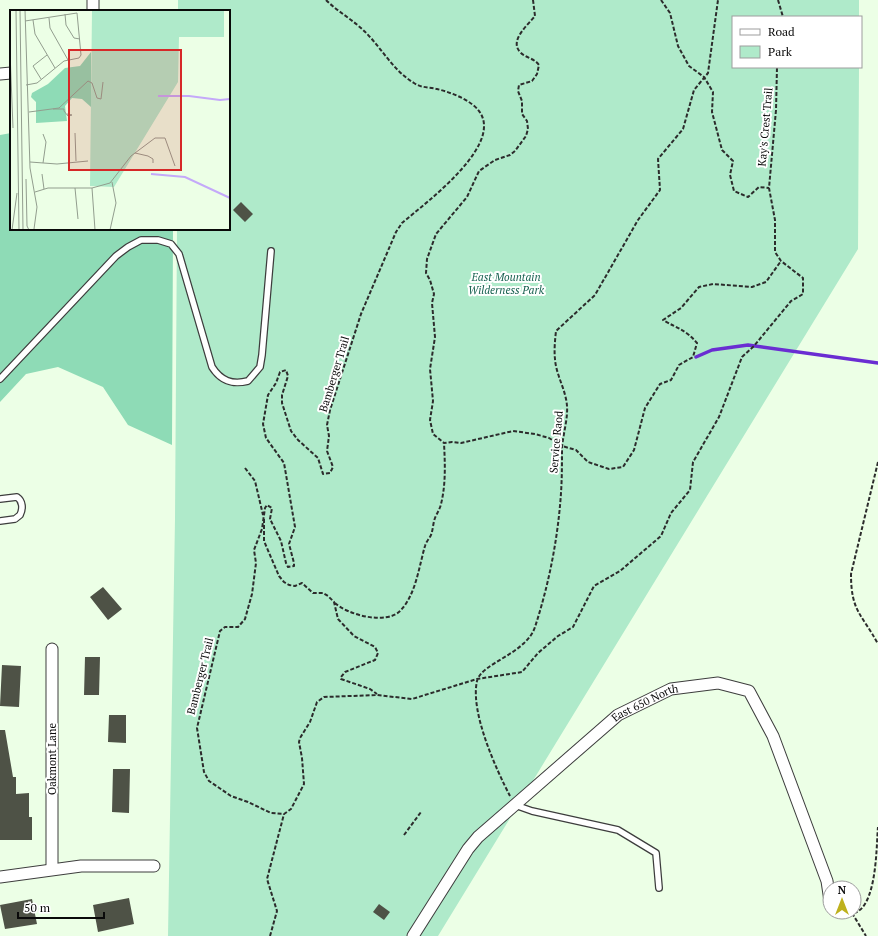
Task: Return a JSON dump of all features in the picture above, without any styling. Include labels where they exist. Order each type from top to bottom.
[{"type":"street","points":[[92,0],[93,10]]},
{"type":"street","points":[[0,74],[10,73]]},
{"type":"street","name":"Oakmont Lane","points":[[52,649],[52,868]]},
{"type":"street","name":"East 650 North","points":[[413,936],[472,843],[485,829],[515,805],[618,715],[671,689],[718,683],[749,691],[773,736],[827,880]]},
{"type":"street","points":[[0,877],[52,868],[105,865],[154,866]]},
{"type":"lane","points":[[0,379],[116,256],[141,240],[152,239],[171,244],[179,254],[212,367],[217,375],[224,380],[233,382],[248,381],[260,367],[262,356],[271,251]]},
{"type":"lane","points":[[0,499],[17,497],[21,499],[22,510],[20,515],[14,519],[0,521]]},
{"type":"lane","points":[[515,805],[532,811],[618,830],[656,853],[659,888]]},
{"type":"path","name":"Bamberger Trail","points":[[284,814],[271,813],[248,802],[230,796],[209,781],[204,772],[197,728],[220,631],[225,627],[238,627],[245,619],[253,589],[256,563],[254,550],[262,529],[266,506],[271,506],[270,519],[281,541],[286,563],[288,567],[294,566],[289,544],[295,527],[284,463],[266,438],[263,424],[268,395],[276,383],[280,372],[286,370],[288,376],[282,394],[282,403],[291,431],[298,440],[318,458],[324,474],[330,473],[333,467],[327,451],[329,436],[327,425],[330,410],[361,314],[396,232],[402,223],[461,171],[474,153],[483,134],[485,124],[480,112],[473,105],[459,97],[437,89],[416,85],[406,78],[362,29],[326,0]]},
{"type":"path","points":[[270,936],[277,911],[267,879],[284,814],[295,804],[304,784],[299,742],[310,722],[317,702],[324,697],[378,695],[412,699],[477,679],[522,672],[538,653],[558,636],[573,627],[594,586],[620,571],[661,536],[671,513],[690,490],[693,462],[719,417],[742,357],[754,346],[791,301],[803,294],[803,278],[781,261],[766,282],[752,287],[713,284],[699,287],[681,308],[663,320],[676,328],[686,331],[697,343],[693,357],[679,365],[671,380],[660,384],[645,408],[634,450],[624,467],[609,469],[588,462],[576,450],[562,446],[549,438],[513,431],[461,443],[444,443],[433,434],[430,420],[433,401],[430,369],[435,337],[432,303],[434,294],[430,280],[426,273],[427,258],[436,234],[467,197],[476,182],[479,171],[496,160],[510,155],[515,151],[526,136],[528,130],[527,121],[522,114],[522,101],[518,91],[519,85],[532,81],[537,74],[539,65],[536,61],[520,53],[517,45],[517,38],[535,16],[533,0]]},
{"type":"path","points":[[661,0],[670,13],[678,46],[689,66],[704,77],[713,92],[712,112],[722,150],[733,161],[730,175],[734,191],[748,197],[758,187],[768,188]]},
{"type":"path","name":"Service Raod","points":[[477,679],[483,672],[528,642],[534,631],[551,564],[561,493],[562,446],[567,406],[555,359],[556,331],[595,295],[638,220],[660,190],[658,159],[683,129],[694,90],[708,73],[718,0]]},
{"type":"path","points":[[778,0],[783,16]]},
{"type":"path","name":"Kay's Crest Trail","points":[[777,68],[776,110],[768,188],[776,220],[776,252],[781,261]]},
{"type":"path","name":"Bamberger Trail","points":[[245,468],[255,481],[264,517],[264,541],[279,576],[284,582],[295,586],[302,584],[313,593],[323,593],[348,611],[376,618],[386,618],[400,612],[409,598],[421,563],[425,544],[430,537],[435,517],[441,505],[445,470],[444,443]]},
{"type":"path","points":[[878,462],[851,574],[851,590],[854,605],[878,644]]},
{"type":"path","points":[[334,602],[338,619],[354,636],[375,647],[378,653],[375,660],[341,674],[341,679],[370,689],[378,695]]},
{"type":"path","points":[[477,679],[477,704],[484,734],[496,771],[515,805]]},
{"type":"path","points":[[404,835],[421,812]]},
{"type":"path","points":[[862,908],[866,904],[872,891],[878,827]]},
{"type":"path","points":[[856,920],[866,936]]},
{"type":"green space","name":"East Mountain Wilderness Park","points":[[178,0],[859,0],[859,16],[732,16],[732,68],[859,68],[858,249],[438,936],[168,936],[175,519],[177,230],[230,230],[230,10],[178,10]]},
{"type":"green space","points":[[10,133],[10,230],[173,230],[172,445],[128,425],[103,387],[58,367],[26,374],[0,402],[0,135]]},
{"type":"building","points":[[241,202],[253,214],[245,222],[233,210]]},
{"type":"building","points":[[103,587],[122,609],[108,620],[90,597]]},
{"type":"building","points":[[85,657],[100,657],[99,695],[84,695]]},
{"type":"building","points":[[2,665],[21,666],[19,707],[0,706]]},
{"type":"building","points":[[109,715],[126,715],[126,743],[108,742]]},
{"type":"building","points":[[0,730],[5,730],[13,777],[16,777],[16,794],[29,793],[29,817],[32,817],[32,840],[0,840]]},
{"type":"building","points":[[113,769],[130,769],[129,813],[112,812]]},
{"type":"building","points":[[129,898],[134,924],[98,932],[93,905]]},
{"type":"building","points":[[32,899],[37,924],[5,929],[0,905]]},
{"type":"building","points":[[379,904],[390,912],[384,920],[373,912]]},
{"type":"waterway","points":[[696,357],[712,350],[748,345],[878,363]]}]
